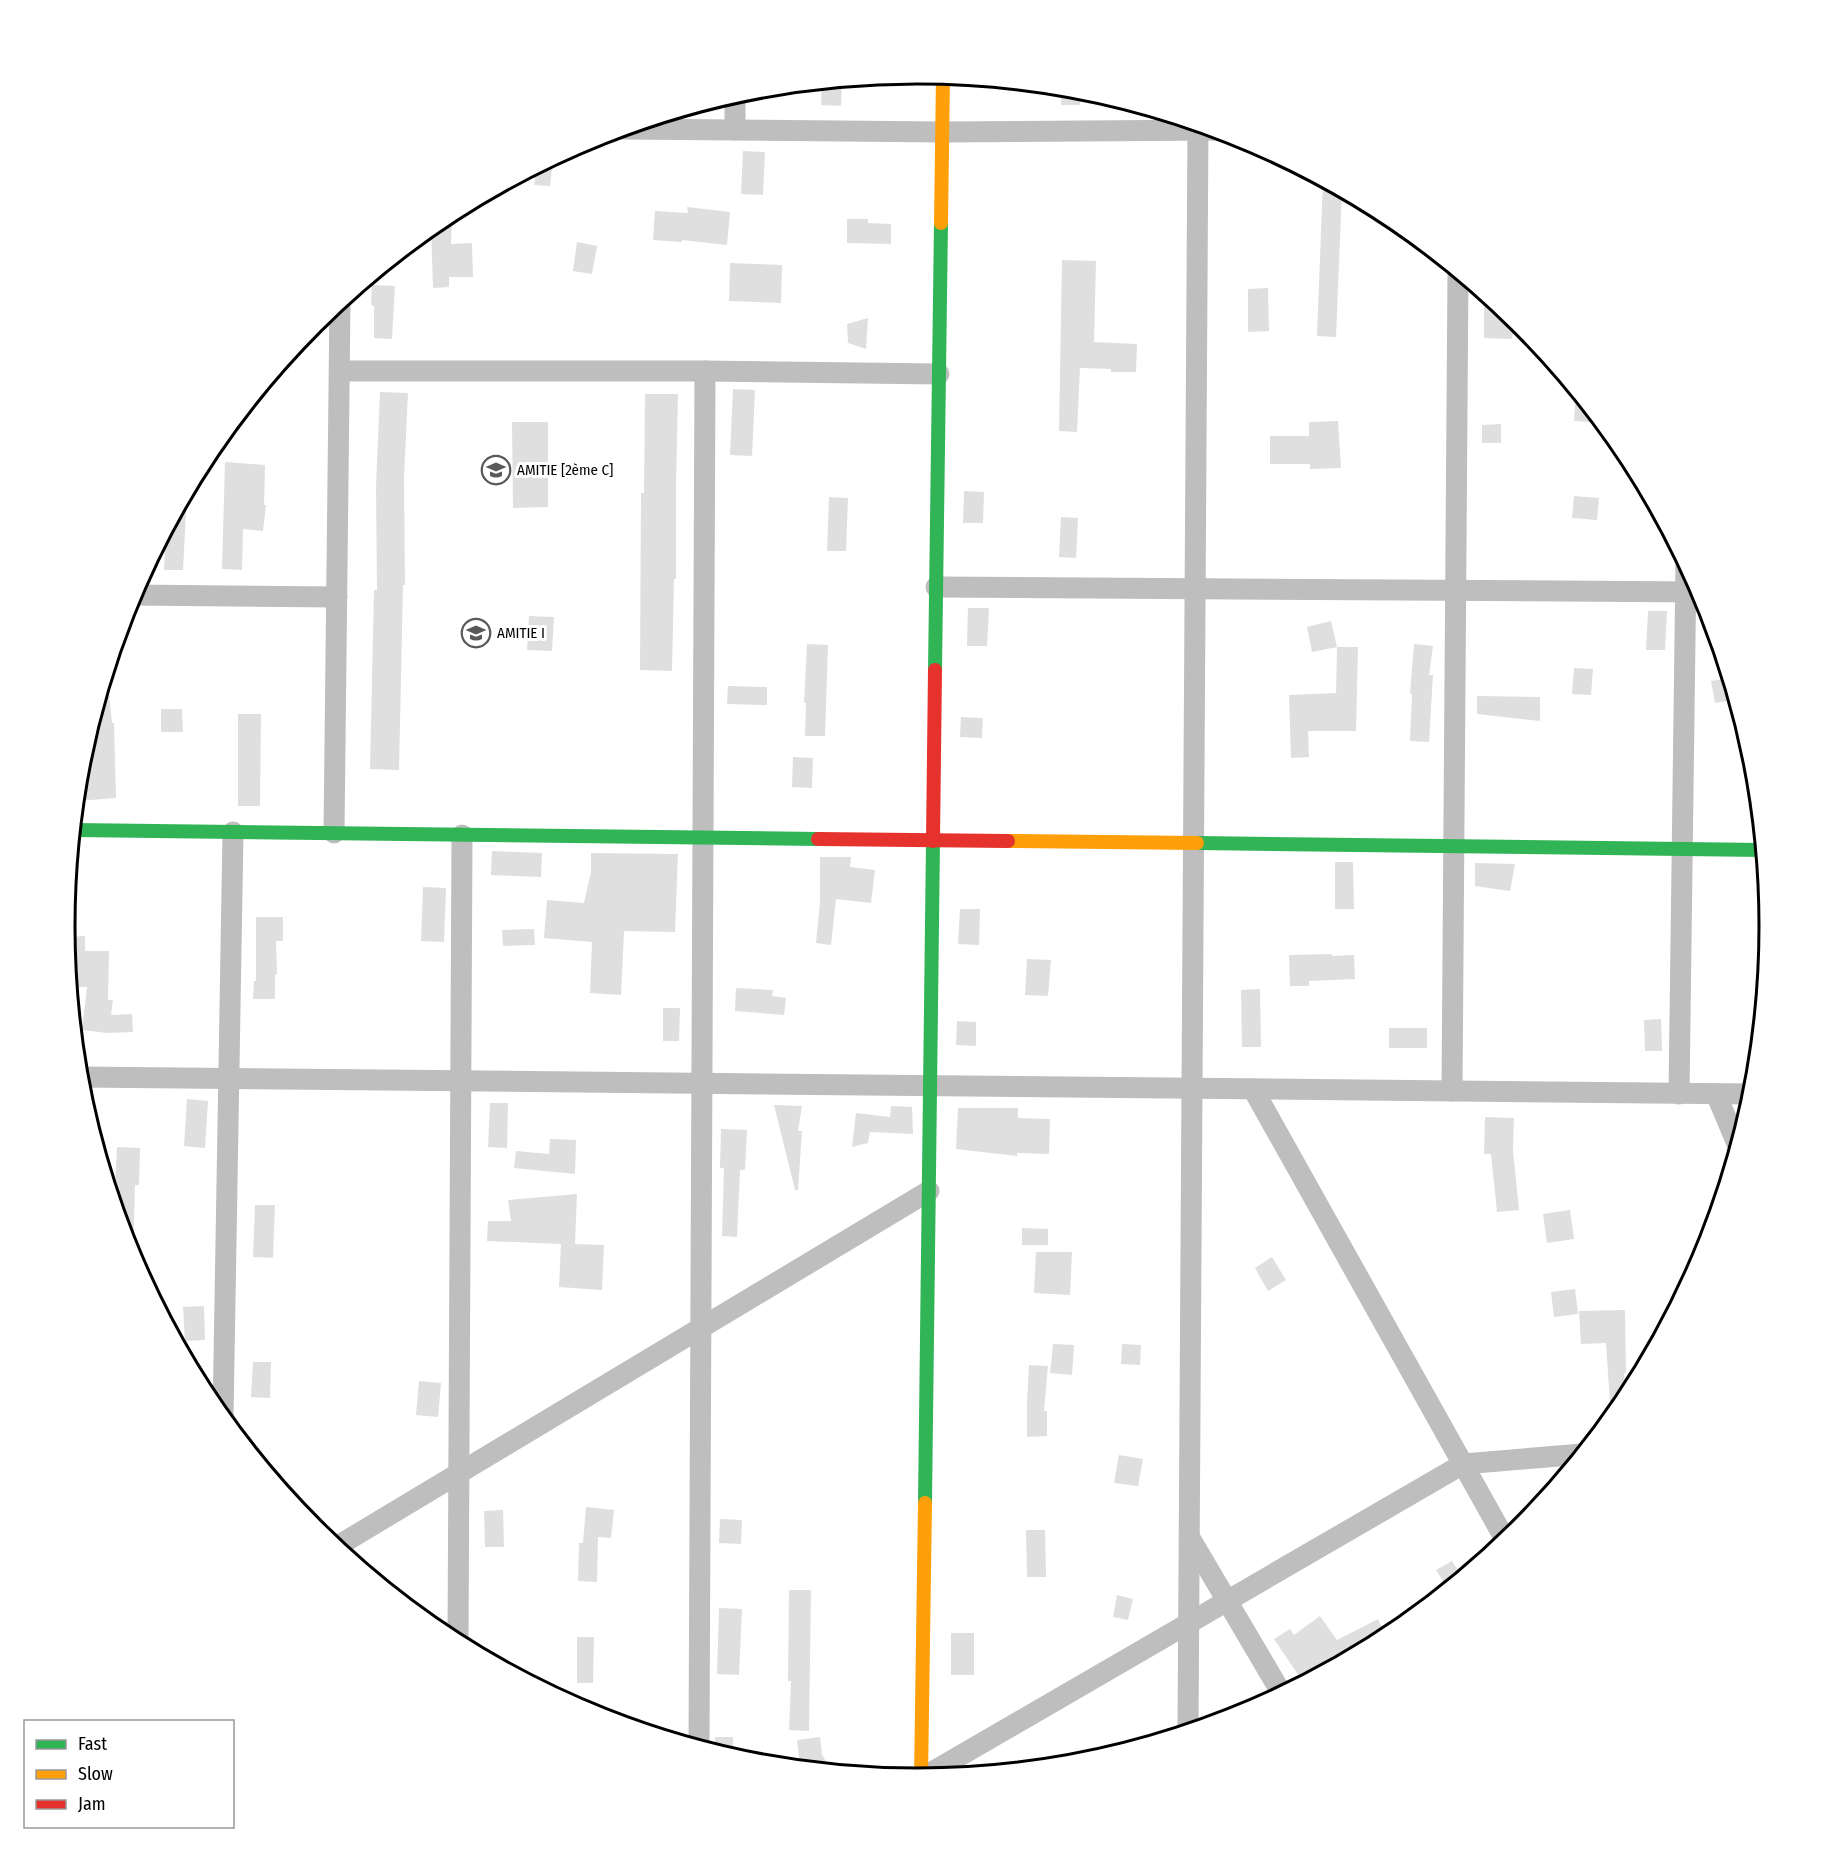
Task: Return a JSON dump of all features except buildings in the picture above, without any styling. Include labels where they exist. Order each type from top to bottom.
[{"type":"street","points":[[921,1768],[943,84]]},
{"type":"street","points":[[735,104],[735,130]]},
{"type":"street","points":[[644,129],[942,132],[1189,128]]},
{"type":"street","points":[[1188,1724],[1196,589],[1204,134]]},
{"type":"street","points":[[1452,1091],[1458,281]]},
{"type":"street","points":[[334,833],[340,313]]},
{"type":"street","points":[[340,371],[705,371],[939,374]]},
{"type":"street","points":[[699,1740],[705,371]]},
{"type":"street","points":[[936,587],[1691,592]]},
{"type":"street","points":[[144,592],[337,597]]},
{"type":"street","points":[[1679,1094],[1682,850],[1694,599]]},
{"type":"street","points":[[81,830],[1756,850]]},
{"type":"street","points":[[223,1403],[233,832]]},
{"type":"street","points":[[458,1633],[462,835]]},
{"type":"street","points":[[89,1077],[1743,1094]]},
{"type":"street","points":[[1253,1089],[1501,1533]]},
{"type":"street","points":[[1716,1094],[1733,1135]]},
{"type":"street","points":[[344,1542],[929,1191]]},
{"type":"street","points":[[939,1768],[1463,1464],[1573,1455]]},
{"type":"street","points":[[1189,1537],[1278,1687]]},
{"type":"traffic: fast","points":[[935,670],[941,223]]},
{"type":"traffic: fast","points":[[81,830],[818,839]]},
{"type":"traffic: fast","points":[[925,1503],[933,841]]},
{"type":"traffic: fast","points":[[1197,843],[1756,850]]},
{"type":"traffic: slow","points":[[941,223],[943,84]]},
{"type":"traffic: slow","points":[[1008,841],[1197,843]]},
{"type":"traffic: slow","points":[[921,1768],[925,1503]]},
{"type":"traffic: jam","points":[[933,841],[935,670]]},
{"type":"traffic: jam","points":[[818,839],[1008,841]]},
{"type":"place","name":"AMITIE [2ème C]","points":[[496,470]]},
{"type":"place","name":"AMITIE I","points":[[476,633]]}]
